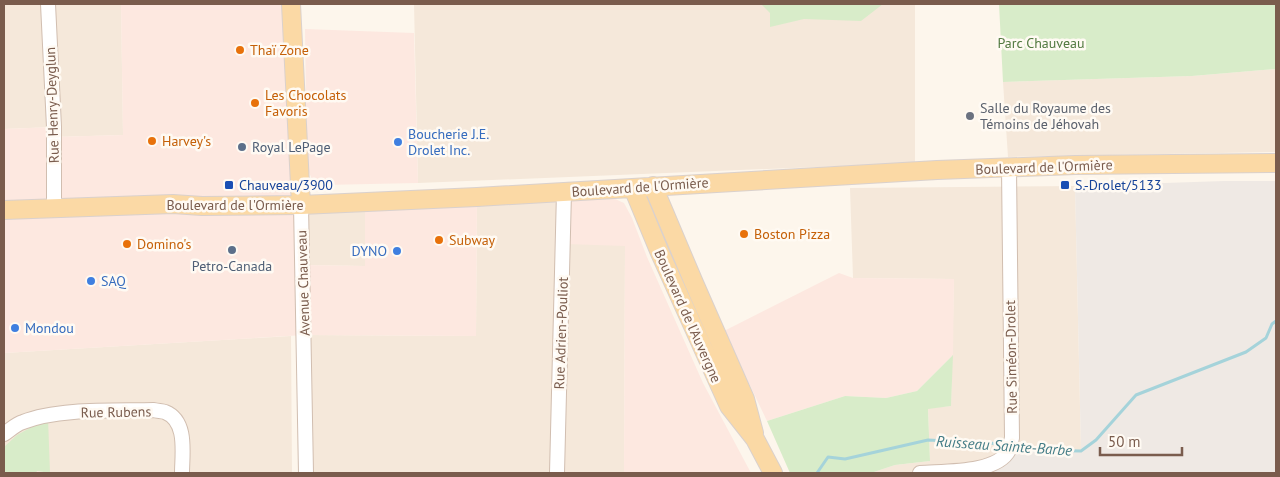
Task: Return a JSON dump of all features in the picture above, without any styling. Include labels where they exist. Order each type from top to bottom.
[{"type":"main road","name":"Avenue Chauveau","points":[[291,4],[301,205]]},
{"type":"main road","name":"Boulevard de l'Ormière","points":[[4,210],[173,204],[202,206],[301,205],[1009,168],[1276,163]]},
{"type":"main road","name":"Boulevard de l'Auvergne","points":[[653,186],[745,399],[755,439]]},
{"type":"main road","name":"Boulevard de l'Auvergne","points":[[633,188],[663,261],[728,406],[755,439],[773,473]]},
{"type":"street","name":"Rue Henry-Deyglun","points":[[48,4],[54,127],[54,207]]},
{"type":"street","name":"Rue Siméon-Drolet","points":[[920,473],[982,468],[994,463],[1010,444],[1009,168]]},
{"type":"street","name":"Rue Adrien-Pouliot","points":[[557,473],[564,192]]},
{"type":"street","name":"Avenue Chauveau","points":[[301,205],[306,473]]},
{"type":"street","name":"Rue Rubens","points":[[4,434],[22,422],[62,413],[154,410],[165,412],[174,418],[182,431],[182,473]]},
{"type":"shaded area","points":[[4,4],[121,4],[123,135],[53,137],[53,127],[4,129]]},
{"type":"shaded area","points":[[121,4],[291,4],[302,265],[365,266],[365,202],[477,197],[476,336],[304,335],[4,353],[4,129],[54,127],[53,137],[123,135]]},
{"type":"shaded area","points":[[414,4],[770,4],[771,26],[867,4],[915,4],[915,163],[418,183]]},
{"type":"shaded area","points":[[305,29],[414,33],[418,183],[323,185],[312,179],[307,168]]},
{"type":"shaded area","points":[[1276,69],[1276,152],[1008,157],[1003,82],[1192,76]]},
{"type":"shaded area","points":[[1276,181],[1276,473],[995,473],[995,470],[1009,450],[1081,450],[1075,186]]},
{"type":"shaded area","points":[[1075,186],[1081,451],[1025,450],[995,470],[995,473],[871,473],[895,465],[930,461],[928,408],[951,406],[954,279],[853,278],[850,188]]},
{"type":"shaded area","points":[[564,192],[625,246],[624,473],[306,473],[304,335],[476,336],[477,197]]},
{"type":"shaded area","points":[[615,199],[624,203],[632,218],[647,257],[703,383],[751,473],[624,473],[625,246],[566,244],[568,200]]},
{"type":"shaded area","points":[[365,202],[365,266],[302,265],[301,205]]},
{"type":"shaded area","points":[[839,273],[853,278],[954,279],[953,355],[917,391],[886,398],[845,396],[767,421],[724,331]]},
{"type":"shaded area","points":[[291,336],[292,473],[50,473],[4,447],[4,353]]},
{"type":"green space","points":[[761,4],[883,4],[861,21],[804,19],[770,27],[770,13]]},
{"type":"green space","name":"Parc Chauveau","points":[[999,4],[1276,4],[1276,69],[1192,76],[1003,82]]},
{"type":"green space","points":[[953,355],[951,406],[928,409],[930,461],[895,465],[871,473],[790,473],[767,421],[845,396],[886,398],[917,391]]},
{"type":"green space","points":[[48,418],[50,473],[37,471],[36,473],[4,473],[4,447],[17,435]]},
{"type":"waterway","name":"Ruisseau Sainte-Barbe","points":[[1014,446],[1025,450],[1081,451],[1096,440],[1136,395],[1246,352],[1266,338],[1272,324],[1276,321]]},
{"type":"waterway","name":"Ruisseau Sainte-Barbe","points":[[817,473],[828,457],[845,459],[928,440],[1005,444]]},
{"type":"place","name":"Thaï Zone","points":[[240,50]]},
{"type":"place","name":"Les Chocolats Favoris","points":[[255,103]]},
{"type":"place","name":"Salle du Royaume des Témoins de Jéhovah","points":[[970,116]]},
{"type":"place","name":"Harvey's","points":[[152,141]]},
{"type":"place","name":"Boucherie J.E. Drolet Inc.","points":[[398,142]]},
{"type":"place","name":"Royal LePage","points":[[242,147]]},
{"type":"place","name":"Chauveau/3900","points":[[229,185]]},
{"type":"place","name":"S.-Drolet/5133","points":[[1065,185]]},
{"type":"place","name":"Boston Pizza","points":[[744,234]]},
{"type":"place","name":"Subway","points":[[439,240]]},
{"type":"place","name":"Domino's","points":[[127,244]]},
{"type":"place","name":"Petro-Canada","points":[[232,250]]},
{"type":"place","name":"DYNO","points":[[397,251]]},
{"type":"place","name":"SAQ","points":[[91,281]]},
{"type":"place","name":"Mondou","points":[[15,328]]}]
